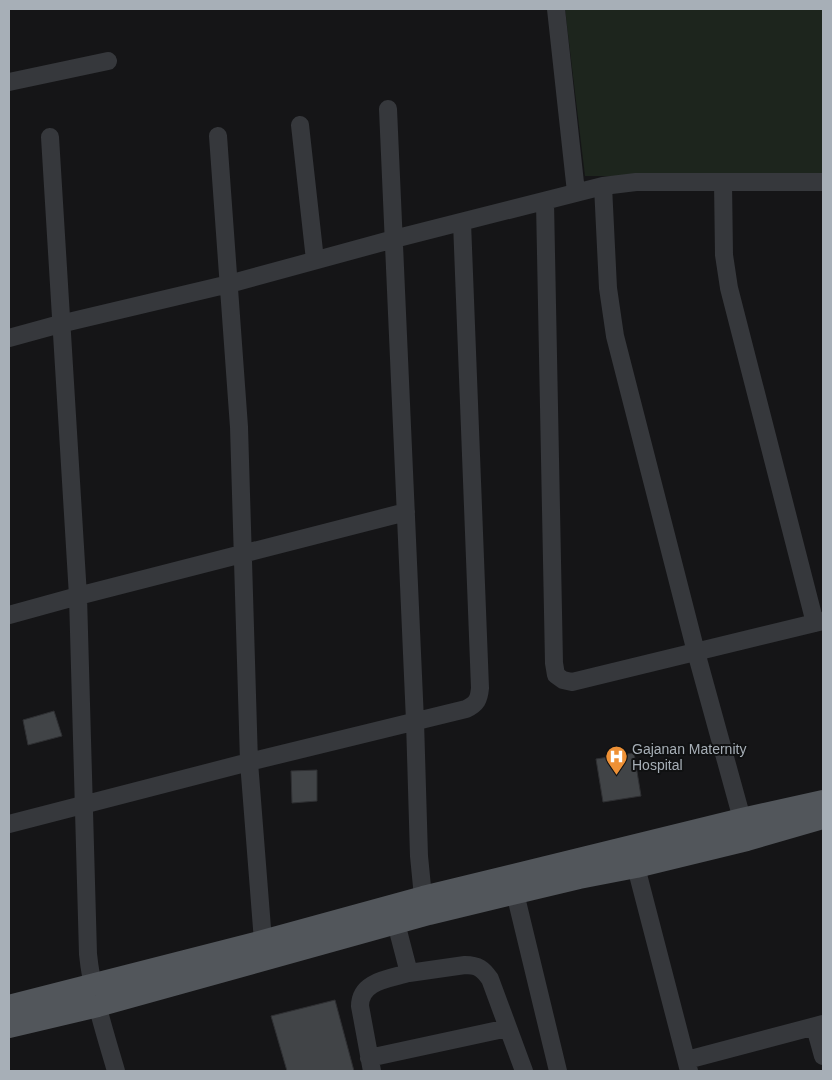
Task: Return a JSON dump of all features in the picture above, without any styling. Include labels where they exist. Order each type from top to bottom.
[{"type":"main road","points":[[264,950],[423,897],[823,801]]},
{"type":"main road","points":[[9,1027],[95,995],[264,950],[396,923],[515,893],[636,867],[747,840],[823,818]]},
{"type":"main road","points":[[9,1006],[95,995]]},
{"type":"street","points":[[556,9],[576,192]]},
{"type":"street","points":[[9,82],[108,62]]},
{"type":"street","points":[[388,109],[415,721],[419,856],[423,897]]},
{"type":"street","points":[[300,125],[315,260]]},
{"type":"street","points":[[218,136],[239,427],[248,762],[264,950]]},
{"type":"street","points":[[50,137],[78,596],[88,954],[95,995],[116,1071]]},
{"type":"street","points":[[9,338],[228,284],[394,239],[603,186],[636,182],[823,182]]},
{"type":"street","points":[[545,202],[554,663],[556,675],[563,680],[572,682],[819,622],[729,288],[724,255],[723,182]]},
{"type":"street","points":[[603,186],[608,288],[615,336],[696,652],[742,819]]},
{"type":"street","points":[[9,824],[248,762],[466,709],[475,705],[479,697],[462,222]]},
{"type":"street","points":[[9,615],[406,512]]},
{"type":"street","points":[[636,867],[688,1066],[819,1025],[823,1056]]},
{"type":"street","points":[[515,893],[558,1071]]},
{"type":"street","points":[[396,923],[409,973]]},
{"type":"street","points":[[508,1028],[370,1065],[360,998],[364,989],[373,984],[409,973],[465,965],[474,965],[484,969],[490,980],[508,1028],[524,1071]]},
{"type":"shaded area","points":[[565,9],[823,9],[823,177],[585,176]]},
{"type":"building","points":[[54,711],[62,736],[28,745],[23,720]]},
{"type":"building","points":[[634,753],[641,796],[603,802],[596,759]]},
{"type":"building","points":[[317,770],[317,801],[292,803],[291,771]]},
{"type":"building","points":[[335,1000],[354,1071],[287,1071],[271,1016]]},
{"type":"place","name":"Gajanan Maternity Hospital","points":[[616,776]]}]
